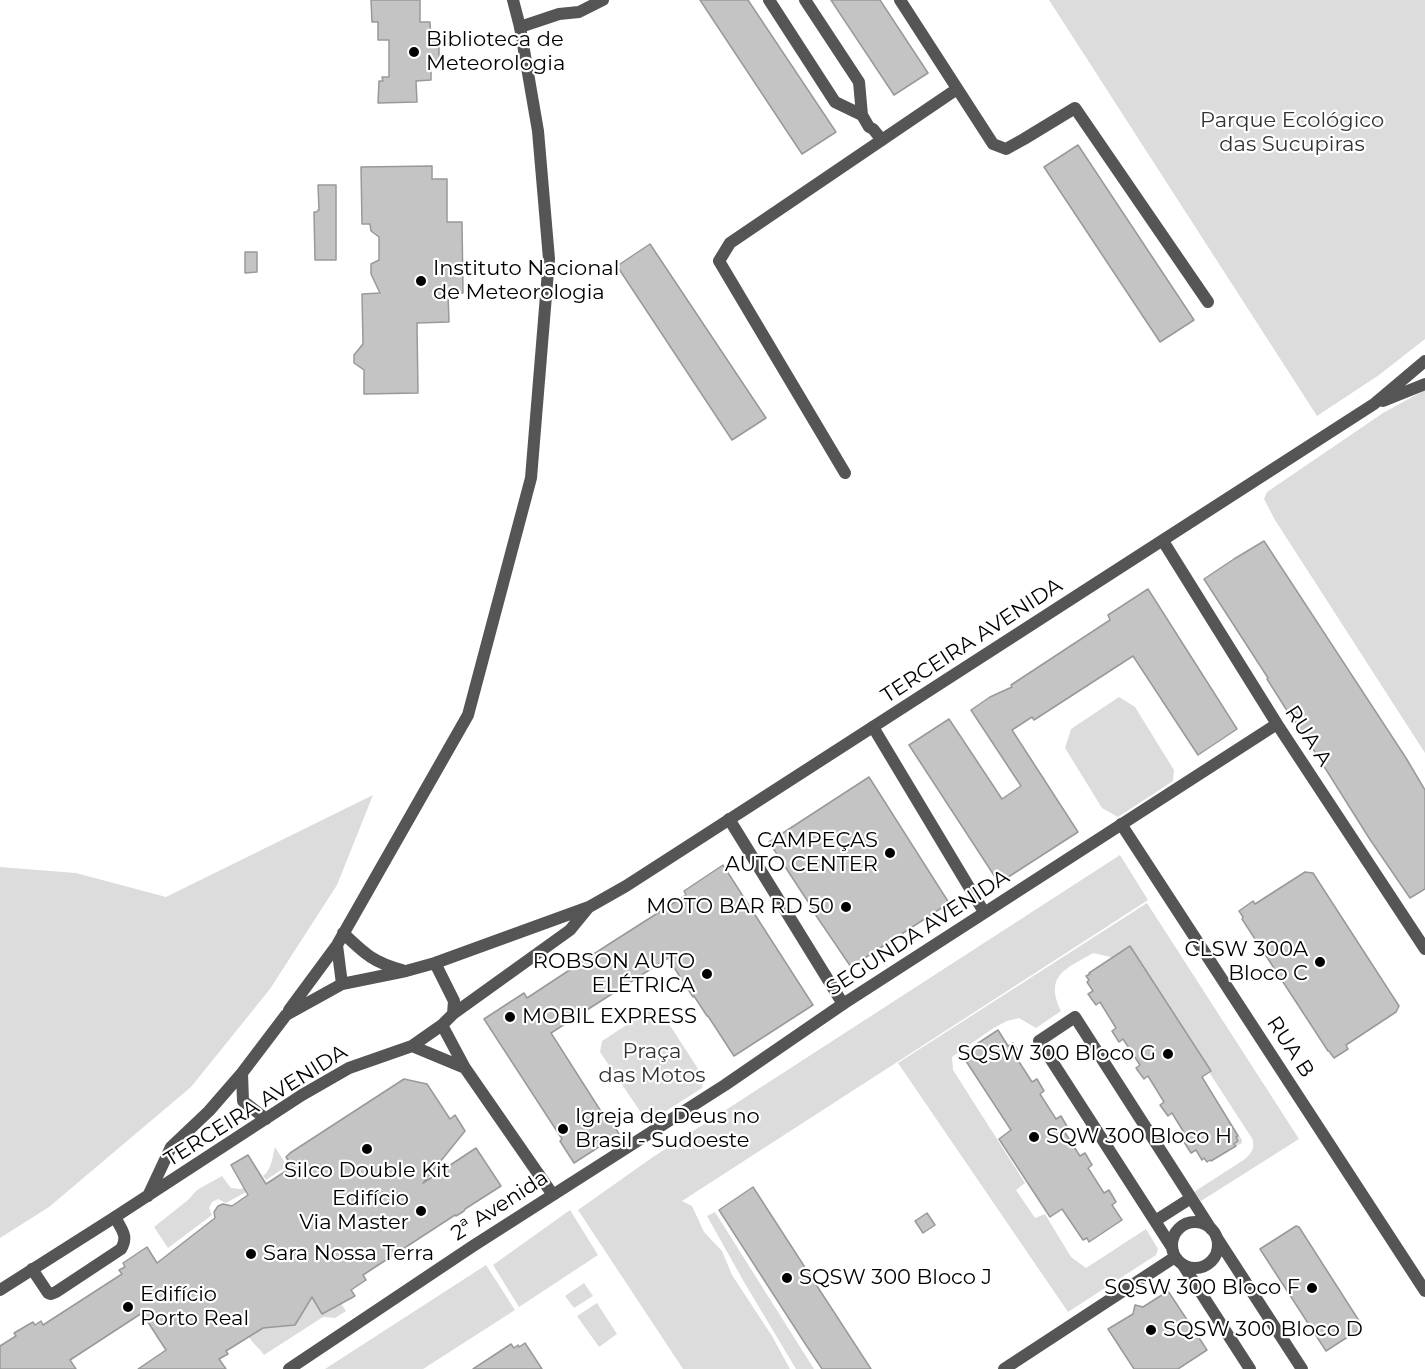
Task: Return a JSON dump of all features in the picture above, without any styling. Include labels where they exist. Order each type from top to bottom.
[{"type":"street","points":[[286,1015],[340,939],[468,715],[531,478],[549,259],[538,131],[520,27],[513,0]]},
{"type":"street","points":[[520,27],[559,14],[579,12],[603,0]]},
{"type":"street","points":[[769,0],[835,102],[862,115]]},
{"type":"street","points":[[805,0],[859,82],[862,115],[869,127],[882,140]]},
{"type":"street","points":[[900,0],[993,144],[1006,148],[1075,108],[1208,303]]},
{"type":"street","points":[[845,473],[719,261],[730,243],[957,89]]},
{"type":"street","points":[[1374,404],[1425,361]]},
{"type":"street","points":[[1374,404],[1425,384]]},
{"type":"street","name":"TERCEIRA AVENIDA","points":[[147,1196],[171,1147],[209,1111],[242,1073],[286,1015],[342,984],[435,963],[589,907],[626,886],[1374,404]]},
{"type":"street","name":"RUA A","points":[[1163,541],[1277,724],[1425,949]]},
{"type":"street","name":"SEGUNDA AVENIDA","points":[[582,1177],[725,1085],[843,1004],[984,912],[1277,724]]},
{"type":"street","points":[[873,727],[984,912]]},
{"type":"street","points":[[729,819],[843,1004]]},
{"type":"street","name":"RUA B","points":[[1121,824],[1425,1291]]},
{"type":"street","name":"TERCEIRA AVENIDA","points":[[0,1290],[302,1095],[349,1068],[412,1046],[570,930],[589,907]]},
{"type":"street","points":[[340,939],[384,965],[406,971]]},
{"type":"street","points":[[340,939],[342,984]]},
{"type":"street","points":[[435,963],[454,1001],[453,1014]]},
{"type":"street","points":[[1250,1369],[1039,1041],[1075,1017],[1302,1369]]},
{"type":"street","points":[[442,1025],[465,1068],[553,1195]]},
{"type":"street","points":[[412,1046],[465,1068]]},
{"type":"street","points":[[242,1073],[243,1101],[266,1119]]},
{"type":"street","name":"2ª Avenida","points":[[289,1369],[582,1177]]},
{"type":"street","points":[[1155,1221],[1191,1198]]},
{"type":"street","points":[[32,1269],[48,1293],[56,1292],[121,1249],[126,1238],[115,1217]]},
{"type":"street","points":[[1190,1222],[1201,1223],[1214,1233],[1218,1250],[1213,1259],[1204,1266],[1194,1268],[1176,1256],[1173,1236],[1180,1227],[1190,1222]]},
{"type":"street","points":[[1012,1367],[1041,1343],[1176,1256]]},
{"type":"green space","name":"Parque Ecológico das Sucupiras","points":[[1049,0],[1425,0],[1425,339],[1379,375],[1317,416]]},
{"type":"green space","points":[[1425,390],[1425,753],[1275,520],[1264,499],[1267,492],[1383,413]]},
{"type":"green space","points":[[1119,697],[1135,707],[1174,770],[1173,781],[1118,817],[1102,808],[1065,748],[1071,729]]},
{"type":"green space","points":[[373,795],[337,885],[270,989],[191,1087],[49,1207],[0,1238],[0,867],[76,873],[166,897]]},
{"type":"green space","points":[[1120,855],[1148,900],[682,1201],[692,1206],[704,1232],[722,1251],[732,1275],[772,1336],[790,1369],[683,1369],[578,1210],[653,1157]]},
{"type":"green space","points":[[1147,903],[1299,1139],[1201,1201],[1194,1192],[1245,1159],[1252,1151],[1253,1140],[1209,1072],[1202,1077],[1242,1140],[1242,1143],[1236,1146],[1115,958],[1093,953],[1067,969],[1060,975],[1055,989],[1061,1011],[1036,1028],[1019,1018],[1007,1021],[952,1057],[953,1070],[1025,1183],[1016,1190],[1035,1218],[1045,1214],[1071,1257],[1086,1268],[1146,1229],[1158,1249],[1156,1255],[1068,1312],[898,1063]]},
{"type":"green space","name":"Praça das Motos","points":[[651,1009],[660,1010],[704,1078],[702,1088],[652,1120],[644,1117],[600,1052],[602,1041]]},
{"type":"green space","points":[[275,1147],[287,1166],[266,1180],[263,1176],[270,1167]]},
{"type":"green space","points":[[222,1176],[231,1188],[244,1188],[246,1192],[226,1203],[218,1199],[212,1202],[209,1208],[212,1215],[168,1248],[154,1227],[197,1190]]},
{"type":"green space","points":[[570,1210],[598,1255],[519,1307],[493,1265]]},
{"type":"green space","points":[[715,1212],[814,1369],[796,1369],[707,1216]]},
{"type":"green space","points":[[486,1265],[515,1310],[423,1369],[325,1369]]},
{"type":"green space","points":[[584,1283],[593,1296],[574,1308],[565,1296]]},
{"type":"green space","points":[[312,1297],[322,1313],[340,1302],[346,1311],[335,1318],[323,1317],[264,1355],[249,1337]]},
{"type":"green space","points":[[597,1303],[617,1334],[599,1347],[577,1316]]},
{"type":"building","name":"Biblioteca de Meteorologia","points":[[371,0],[420,0],[420,22],[430,22],[431,40],[439,40],[439,63],[431,63],[431,80],[416,81],[417,102],[378,103],[379,81],[383,81],[382,77],[389,77],[389,40],[378,40],[378,22],[372,22]]},
{"type":"building","points":[[700,0],[748,0],[836,132],[802,154]]},
{"type":"building","points":[[831,0],[880,0],[928,73],[894,95]]},
{"type":"building","points":[[1078,145],[1194,320],[1160,342],[1044,167]]},
{"type":"building","name":"Instituto Nacional de Meteorologia","points":[[432,166],[432,179],[447,179],[447,222],[462,222],[463,293],[448,293],[449,322],[417,323],[418,393],[364,394],[364,370],[354,363],[354,355],[363,344],[362,294],[380,293],[371,274],[371,264],[379,260],[379,237],[371,231],[370,224],[362,224],[361,167]]},
{"type":"building","points":[[318,185],[336,185],[336,260],[315,260],[314,212],[319,210]]},
{"type":"building","points":[[650,244],[766,418],[732,440],[617,266]]},
{"type":"building","points":[[245,252],[257,252],[257,272],[245,273]]},
{"type":"building","points":[[1264,541],[1425,790],[1425,889],[1410,898],[1369,838],[1204,579]]},
{"type":"building","points":[[1148,589],[1237,729],[1198,755],[1133,656],[1034,720],[1032,717],[1012,730],[1078,832],[999,883],[909,745],[949,719],[1002,799],[1021,786],[971,710],[990,697],[1012,687],[1011,685],[1110,620],[1108,615]]},
{"type":"building","points":[[869,777],[949,903],[851,967],[769,842]]},
{"type":"building","points":[[723,865],[813,1005],[734,1056],[668,958],[551,1033],[602,1113],[605,1112],[619,1134],[574,1163],[560,1141],[562,1139],[484,1019],[524,993],[527,998],[686,895],[684,891]]},
{"type":"building","name":"CLSW 300A Bloco C","points":[[1305,872],[1313,873],[1399,1006],[1396,1012],[1346,1045],[1348,1049],[1334,1058],[1242,919],[1239,911],[1253,901],[1255,904]]},
{"type":"building","name":"SQSW 300 Bloco G","points":[[1130,946],[1211,1071],[1202,1077],[1238,1136],[1236,1137],[1238,1141],[1234,1144],[1236,1146],[1211,1161],[1207,1162],[1204,1158],[1202,1160],[1196,1150],[1191,1153],[1184,1142],[1188,1139],[1172,1113],[1168,1116],[1160,1105],[1164,1102],[1148,1076],[1144,1079],[1136,1068],[1140,1065],[1123,1039],[1119,1042],[1112,1031],[1116,1028],[1100,1002],[1096,1005],[1088,994],[1093,991],[1086,976]]},
{"type":"building","name":"SQW 300 Bloco H","points":[[998,1030],[1008,1046],[1013,1043],[1020,1054],[1016,1057],[1032,1082],[1037,1079],[1044,1091],[1040,1094],[1056,1119],[1061,1116],[1068,1128],[1064,1131],[1080,1156],[1085,1153],[1092,1165],[1088,1168],[1104,1193],[1109,1190],[1116,1202],[1112,1205],[1122,1220],[1089,1242],[1087,1238],[1083,1240],[1062,1209],[1050,1217],[999,1139],[1011,1130],[964,1058],[968,1055],[966,1051]]},
{"type":"building","points":[[404,1079],[427,1084],[450,1119],[455,1115],[465,1131],[423,1183],[476,1148],[501,1186],[363,1275],[366,1280],[351,1290],[355,1296],[322,1314],[312,1297],[295,1325],[263,1328],[226,1351],[228,1354],[219,1359],[226,1369],[138,1369],[166,1350],[142,1313],[70,1360],[76,1369],[0,1369],[0,1346],[16,1336],[14,1333],[33,1322],[35,1325],[41,1321],[43,1325],[122,1274],[119,1270],[125,1267],[123,1263],[147,1247],[157,1263],[215,1218],[214,1212],[218,1206],[223,1204],[232,1206],[248,1195],[231,1165],[248,1155],[266,1184],[292,1167],[286,1157],[290,1153]]},
{"type":"building","name":"SQSW 300 Bloco J","points":[[753,1187],[871,1369],[822,1369],[806,1345],[719,1210]]},
{"type":"building","points":[[927,1213],[935,1225],[923,1233],[915,1221]]},
{"type":"building","name":"SQSW 300 Bloco F","points":[[1296,1226],[1299,1227],[1363,1327],[1326,1351],[1260,1249]]},
{"type":"building","name":"SQSW 300 Bloco D","points":[[1168,1291],[1207,1350],[1178,1369],[1134,1369],[1108,1329],[1133,1314],[1135,1305],[1143,1307]]},
{"type":"building","points":[[525,1343],[542,1369],[473,1369],[511,1344],[514,1348]]},
{"type":"place","name":"Biblioteca de Meteorologia","points":[[414,52]]},
{"type":"place","name":"Instituto Nacional de Meteorologia","points":[[421,281]]},
{"type":"place","name":"CAMPEÇAS AUTO CENTER","points":[[890,853]]},
{"type":"place","name":"MOTO BAR RD 50","points":[[846,907]]},
{"type":"place","name":"CLSW 300A Bloco C","points":[[1320,962]]},
{"type":"place","name":"ROBSON AUTO ELÉTRICA","points":[[707,974]]},
{"type":"place","name":"MOBIL EXPRESS","points":[[510,1017]]},
{"type":"place","name":"SQSW 300 Bloco G","points":[[1168,1054]]},
{"type":"place","name":"Igreja de Deus no Brasil - Sudoeste","points":[[563,1129]]},
{"type":"place","name":"SQW 300 Bloco H","points":[[1034,1137]]},
{"type":"place","name":"Silco Double Kit","points":[[367,1149]]},
{"type":"place","name":"Edifício Via Master","points":[[421,1211]]},
{"type":"place","name":"Sara Nossa Terra","points":[[251,1254]]},
{"type":"place","name":"SQSW 300 Bloco J","points":[[787,1278]]},
{"type":"place","name":"SQSW 300 Bloco F","points":[[1312,1288]]},
{"type":"place","name":"Edifício Porto Real","points":[[128,1307]]},
{"type":"place","name":"SQSW 300 Bloco D","points":[[1151,1330]]}]
